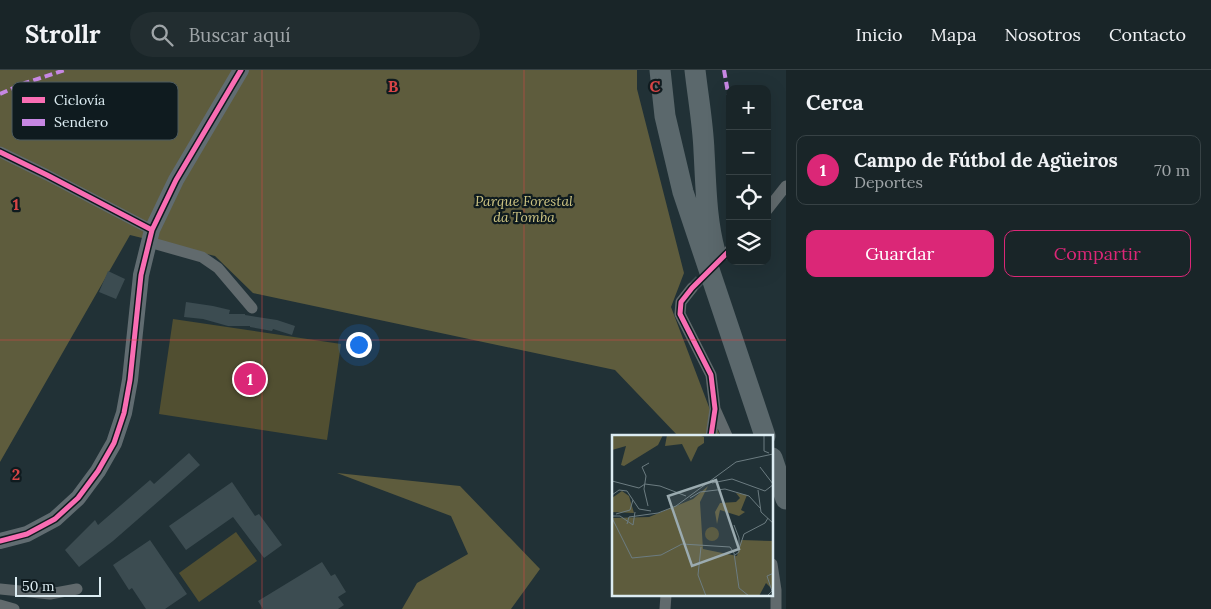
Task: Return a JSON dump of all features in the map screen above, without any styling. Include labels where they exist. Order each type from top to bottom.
[{"type":"highway","points":[[660,70],[665,116],[683,192],[765,435]]},
{"type":"highway","points":[[695,70],[704,149],[707,208],[712,241],[767,416],[771,435]]},
{"type":"highway","points":[[774,464],[786,499]]},
{"type":"street","points":[[0,542],[27,534],[55,519],[78,498],[98,471],[114,443],[126,405],[141,275],[150,236],[176,180],[241,70]]},
{"type":"street","points":[[0,152],[48,175],[150,236],[202,257],[218,268],[252,308]]},
{"type":"street","points":[[771,205],[786,186]]},
{"type":"street","points":[[692,288],[681,302],[680,314],[710,376],[715,409],[727,435]]},
{"type":"street","points":[[710,435],[715,409]]},
{"type":"street","points":[[774,577],[776,609]]},
{"type":"street","points":[[0,588],[50,594],[77,589]]},
{"type":"street","points":[[665,609],[666,596]]},
{"type":"shaded area","points":[[173,319],[341,344],[327,440],[159,414]]},
{"type":"shaded area","points":[[236,532],[257,561],[199,602],[179,573]]},
{"type":"green space","name":"Parque Forestal da Tomba","points":[[0,70],[637,70],[637,89],[684,273],[671,307],[720,435],[677,435],[615,370],[253,293],[215,256],[130,235],[0,462]]},
{"type":"green space","points":[[337,473],[460,486],[540,569],[511,609],[402,609],[417,583],[468,554],[451,516]]},
{"type":"building","points":[[108,271],[125,279],[116,299],[99,292]]},
{"type":"building","points":[[186,302],[230,310],[229,314],[245,314],[277,320],[295,326],[292,335],[273,329],[272,331],[250,326],[228,326],[203,319],[184,317]]},
{"type":"building","points":[[189,453],[200,465],[113,541],[79,567],[65,550],[95,520],[98,525],[150,480],[154,484]]},
{"type":"building","points":[[232,482],[255,516],[259,514],[282,545],[264,558],[233,517],[186,550],[169,526]]},
{"type":"building","points":[[150,540],[187,594],[165,609],[146,609],[132,588],[129,590],[113,565]]},
{"type":"building","points":[[322,562],[331,576],[335,574],[346,592],[338,597],[344,605],[338,609],[263,609],[258,601]]},
{"type":"tunnel","points":[[692,288],[712,268]]},
{"type":"marked path","points":[[28,82],[65,70]]},
{"type":"marked path","points":[[724,70],[727,85]]},
{"type":"marked path","points":[[0,94],[12,89]]},
{"type":"cycle path","points":[[0,541],[27,534],[55,519],[78,498],[98,471],[114,443],[124,413],[130,380],[141,275],[152,230],[176,180],[241,70]]},
{"type":"cycle path","points":[[0,152],[152,230]]},
{"type":"cycle path","points":[[711,435],[715,409],[711,375],[680,314],[681,302],[692,288],[726,254]]},
{"type":"place","name":"Campo de Fútbol de Agüeiros","points":[[250,379]]}]
